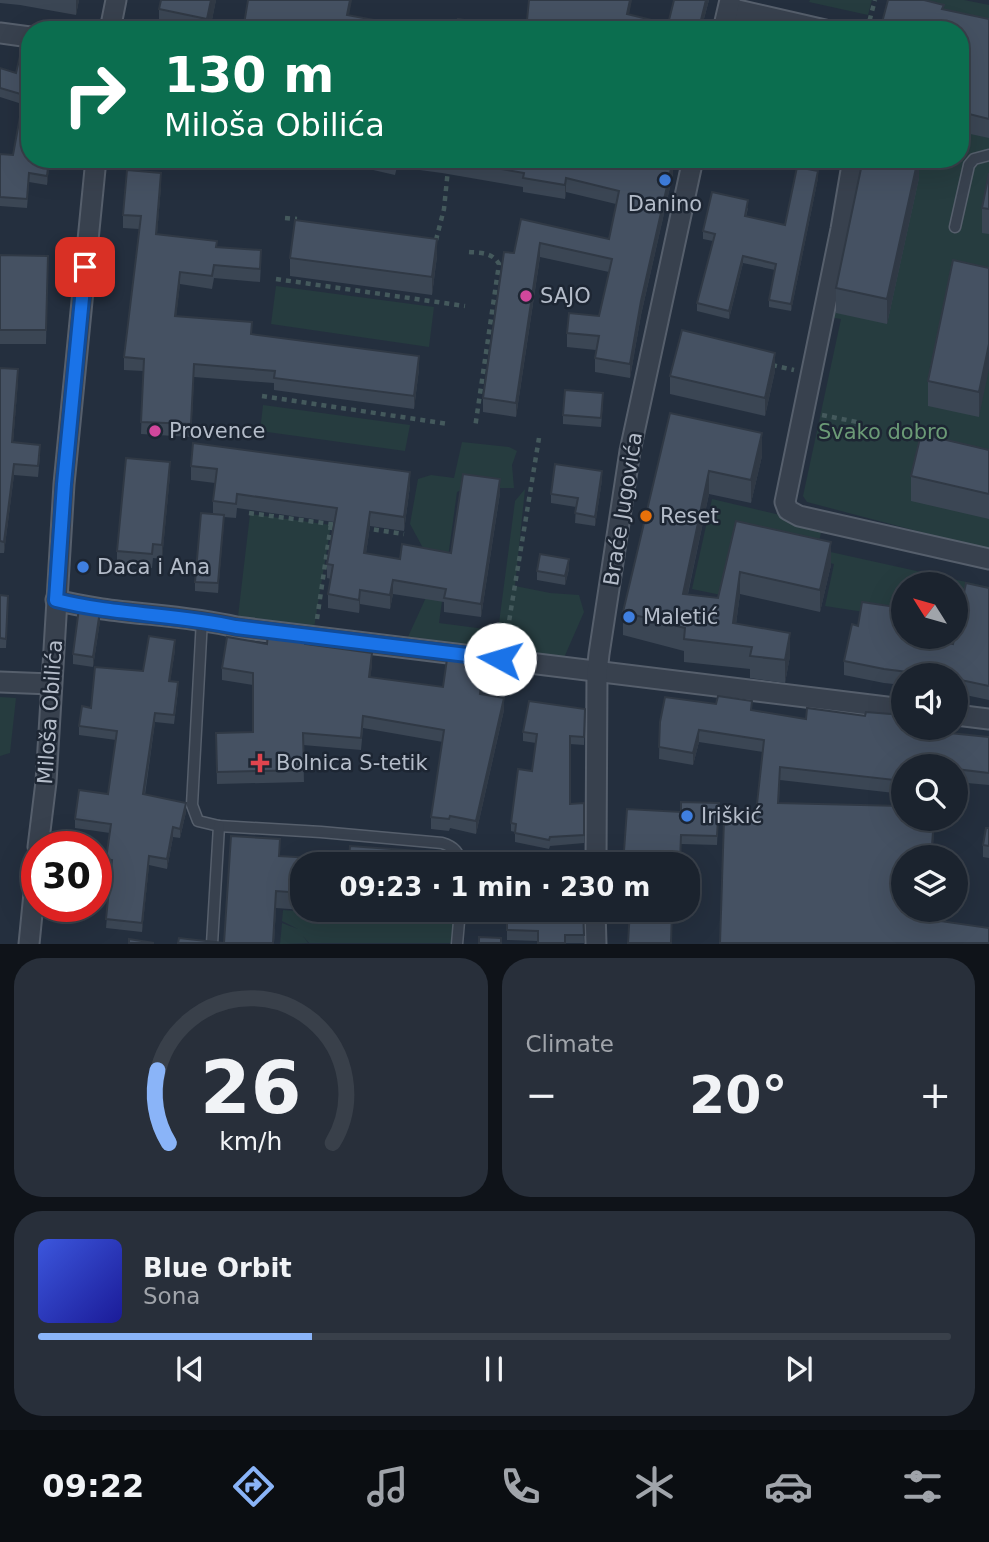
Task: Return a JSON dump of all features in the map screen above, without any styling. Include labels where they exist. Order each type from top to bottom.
[{"type":"street","points":[[112,21],[116,0]]},
{"type":"street","points":[[729,4],[792,21]]},
{"type":"street","points":[[0,33],[21,36]]},
{"type":"street","name":"Miloša Obilića","points":[[40,831],[46,786],[64,484],[95,168]]},
{"type":"street","name":"Braće Jugovića","points":[[596,852],[597,673],[631,451],[691,168]]},
{"type":"street","points":[[851,168],[785,502],[792,513],[826,523],[989,559]]},
{"type":"street","points":[[56,600],[202,619],[236,627],[891,708]]},
{"type":"street","points":[[0,682],[51,684]]},
{"type":"street","points":[[968,716],[989,719]]},
{"type":"street","points":[[29,943],[31,922]]},
{"type":"street","points":[[595,922],[596,943]]},
{"type":"lane","points":[[969,165],[974,159],[989,155]]},
{"type":"lane","points":[[955,227],[968,168]]},
{"type":"lane","points":[[202,619],[192,805],[198,821],[219,826],[442,843],[452,846],[457,852]]},
{"type":"lane","points":[[212,943],[219,826]]},
{"type":"lane","points":[[457,943],[459,922]]},
{"type":"path","points":[[869,21],[875,0]]},
{"type":"path","points":[[436,240],[444,209],[448,168]]},
{"type":"path","points":[[285,218],[296,219]]},
{"type":"path","points":[[469,252],[488,254],[495,257],[499,264],[475,428]]},
{"type":"path","points":[[276,279],[466,306]]},
{"type":"path","points":[[760,362],[812,374]]},
{"type":"path","points":[[262,396],[448,424]]},
{"type":"path","points":[[804,411],[857,422]]},
{"type":"path","points":[[500,659],[509,630],[539,438]]},
{"type":"path","points":[[249,513],[344,526]]},
{"type":"path","points":[[314,637],[331,524]]},
{"type":"path","points":[[356,527],[404,534]]},
{"type":"green space","points":[[872,0],[868,15],[809,2]]},
{"type":"green space","name":"Svako dobro","points":[[915,0],[964,0],[989,5],[989,550],[807,502],[803,496],[841,319],[829,317],[859,168],[969,168],[969,21],[947,21]]},
{"type":"green space","points":[[276,286],[434,307],[429,347],[271,324]]},
{"type":"green space","points":[[263,405],[410,425],[405,451],[260,431]]},
{"type":"green space","points":[[462,442],[509,447],[517,451],[512,465],[514,488],[465,488],[457,492],[439,623],[485,629],[499,623],[515,501],[525,489],[515,586],[579,595],[584,612],[563,660],[407,639],[434,580],[429,559],[410,524],[418,479],[431,475],[454,478]]},
{"type":"green space","points":[[712,499],[823,525],[817,549],[921,572],[891,572],[891,616],[825,606],[834,564],[734,541],[721,595],[692,589]]},
{"type":"green space","points":[[250,514],[331,525],[313,634],[237,625]]},
{"type":"green space","points":[[968,582],[989,587],[989,601],[968,597]]},
{"type":"green space","points":[[0,697],[16,698],[10,753],[0,756]]},
{"type":"green space","points":[[283,910],[290,911],[290,922],[456,923],[455,943],[309,943],[303,936],[308,943],[280,944],[282,923],[298,929],[282,921]]},
{"type":"building","points":[[161,0],[211,0],[207,19],[159,9]]},
{"type":"building","points":[[248,0],[350,0],[347,15],[379,21],[244,21]]},
{"type":"building","points":[[529,0],[630,0],[627,14],[656,21],[527,21]]},
{"type":"building","points":[[674,0],[706,0],[701,21],[669,21]]},
{"type":"building","points":[[888,0],[924,0],[944,5],[942,9],[989,19],[989,119],[969,114],[969,21],[882,21]]},
{"type":"building","points":[[21,56],[21,94],[0,88],[0,68],[16,73]]},
{"type":"building","points":[[21,111],[21,168],[48,168],[47,176],[29,173],[27,199],[0,197],[0,154],[13,155]]},
{"type":"building","points":[[496,168],[671,168],[641,301],[630,364],[595,358],[599,336],[567,333],[569,313],[599,316],[612,259],[540,243],[516,403],[483,398],[504,252],[514,253],[521,219],[609,239],[619,191],[566,178],[565,185],[523,178],[524,173]]},
{"type":"building","points":[[797,168],[818,171],[791,304],[769,300],[776,264],[743,256],[729,311],[697,303],[715,234],[703,231],[712,192],[748,200],[745,216],[785,225]]},
{"type":"building","points":[[861,168],[916,168],[887,299],[836,288]]},
{"type":"building","points":[[127,170],[161,173],[156,234],[217,241],[216,247],[261,250],[260,269],[214,265],[212,276],[180,272],[175,316],[252,322],[251,334],[419,356],[414,396],[274,378],[275,371],[194,364],[191,424],[141,422],[144,359],[124,357],[141,216],[123,215]]},
{"type":"building","points":[[989,173],[989,209],[982,208]]},
{"type":"building","points":[[295,220],[437,239],[432,277],[290,258]]},
{"type":"building","points":[[0,255],[48,256],[46,330],[0,330]]},
{"type":"building","points":[[953,260],[989,268],[989,344],[979,392],[928,381]]},
{"type":"building","points":[[682,330],[775,353],[765,398],[670,376]]},
{"type":"building","points":[[0,368],[18,369],[12,442],[40,445],[38,466],[14,464],[4,542],[0,541]]},
{"type":"building","points":[[565,390],[603,393],[601,418],[563,415]]},
{"type":"building","points":[[670,413],[762,433],[751,480],[709,471],[683,594],[718,598],[736,521],[831,542],[820,590],[740,572],[733,623],[790,633],[785,660],[750,656],[752,647],[684,639],[685,628],[623,612]]},
{"type":"building","points":[[921,434],[989,450],[989,494],[911,476]]},
{"type":"building","points":[[193,443],[410,472],[404,517],[370,512],[364,553],[400,559],[402,544],[451,553],[463,474],[500,479],[481,604],[444,598],[446,589],[393,580],[390,595],[360,590],[359,600],[328,594],[333,565],[327,564],[337,508],[237,494],[236,504],[213,501],[217,469],[191,466]]},
{"type":"building","points":[[126,458],[170,462],[162,545],[153,544],[152,554],[117,551]]},
{"type":"building","points":[[555,464],[602,471],[595,517],[575,513],[578,498],[551,494]]},
{"type":"building","points":[[201,513],[224,515],[218,583],[195,582]]},
{"type":"building","points":[[540,554],[569,559],[565,576],[537,571]]},
{"type":"building","points":[[968,583],[989,588],[989,686],[968,682],[968,663],[891,663],[891,670],[844,661],[852,624],[858,626],[862,602],[891,606],[891,649],[968,649]]},
{"type":"building","points":[[0,595],[8,596],[6,639],[0,638]]},
{"type":"building","points":[[79,608],[100,611],[93,657],[73,654]]},
{"type":"building","points":[[268,633],[305,636],[305,644],[372,653],[369,677],[443,687],[447,659],[484,664],[480,694],[504,698],[476,821],[450,816],[449,819],[431,817],[444,730],[363,716],[361,738],[303,733],[304,770],[217,772],[216,733],[253,732],[253,673],[222,668],[227,637],[267,644]]},
{"type":"building","points":[[149,636],[175,640],[169,681],[178,682],[174,715],[155,713],[143,794],[186,803],[180,829],[173,827],[167,859],[149,856],[142,923],[112,920],[111,824],[75,819],[79,790],[108,794],[117,731],[79,726],[82,706],[91,708],[95,667],[143,671]]},
{"type":"building","points":[[718,696],[752,701],[751,710],[806,719],[807,708],[865,716],[866,712],[891,714],[891,740],[968,740],[968,735],[989,737],[989,773],[968,770],[968,754],[891,754],[891,780],[780,767],[778,803],[891,806],[891,831],[933,831],[932,845],[891,845],[891,922],[947,922],[989,928],[989,943],[720,943],[724,819],[755,822],[764,740],[699,730],[693,753],[659,747],[665,697],[716,704]]},
{"type":"building","points":[[529,701],[585,709],[584,737],[570,736],[570,804],[584,803],[584,835],[550,837],[549,840],[515,833],[516,824],[511,823],[518,769],[532,771],[537,734],[523,732]]},
{"type":"building","points":[[681,802],[719,803],[717,836],[681,835],[680,852],[624,851],[627,809],[681,812]]},
{"type":"building","points":[[986,828],[989,828],[989,846],[983,845]]},
{"type":"building","points":[[231,836],[280,839],[279,856],[290,857],[290,892],[276,891],[273,943],[224,943]]},
{"type":"building","points":[[350,846],[433,852],[350,852]]},
{"type":"building","points":[[507,922],[583,922],[584,935],[565,935],[565,943],[538,943],[538,931],[507,930]]},
{"type":"building","points":[[629,922],[672,922],[671,943],[628,943]]},
{"type":"building","points":[[479,937],[501,938],[501,943],[479,943]]},
{"type":"building","points":[[179,938],[224,943],[178,943]]},
{"type":"building","points":[[129,939],[154,943],[129,943]]},
{"type":"place","name":"Danino","points":[[665,180]]},
{"type":"place","name":"SAJO","points":[[526,296]]},
{"type":"place","name":"Provence","points":[[155,431]]},
{"type":"place","name":"Reset","points":[[646,516]]},
{"type":"place","name":"Daca i Ana","points":[[83,567]]},
{"type":"place","name":"Maletić","points":[[629,617]]},
{"type":"place","name":"Bolnica S-tetik","points":[[260,763]]},
{"type":"place","name":"Iriškić","points":[[687,816]]},
{"type":"route","points":[[85,267],[56,600],[202,619],[236,627],[500,659]]}]
